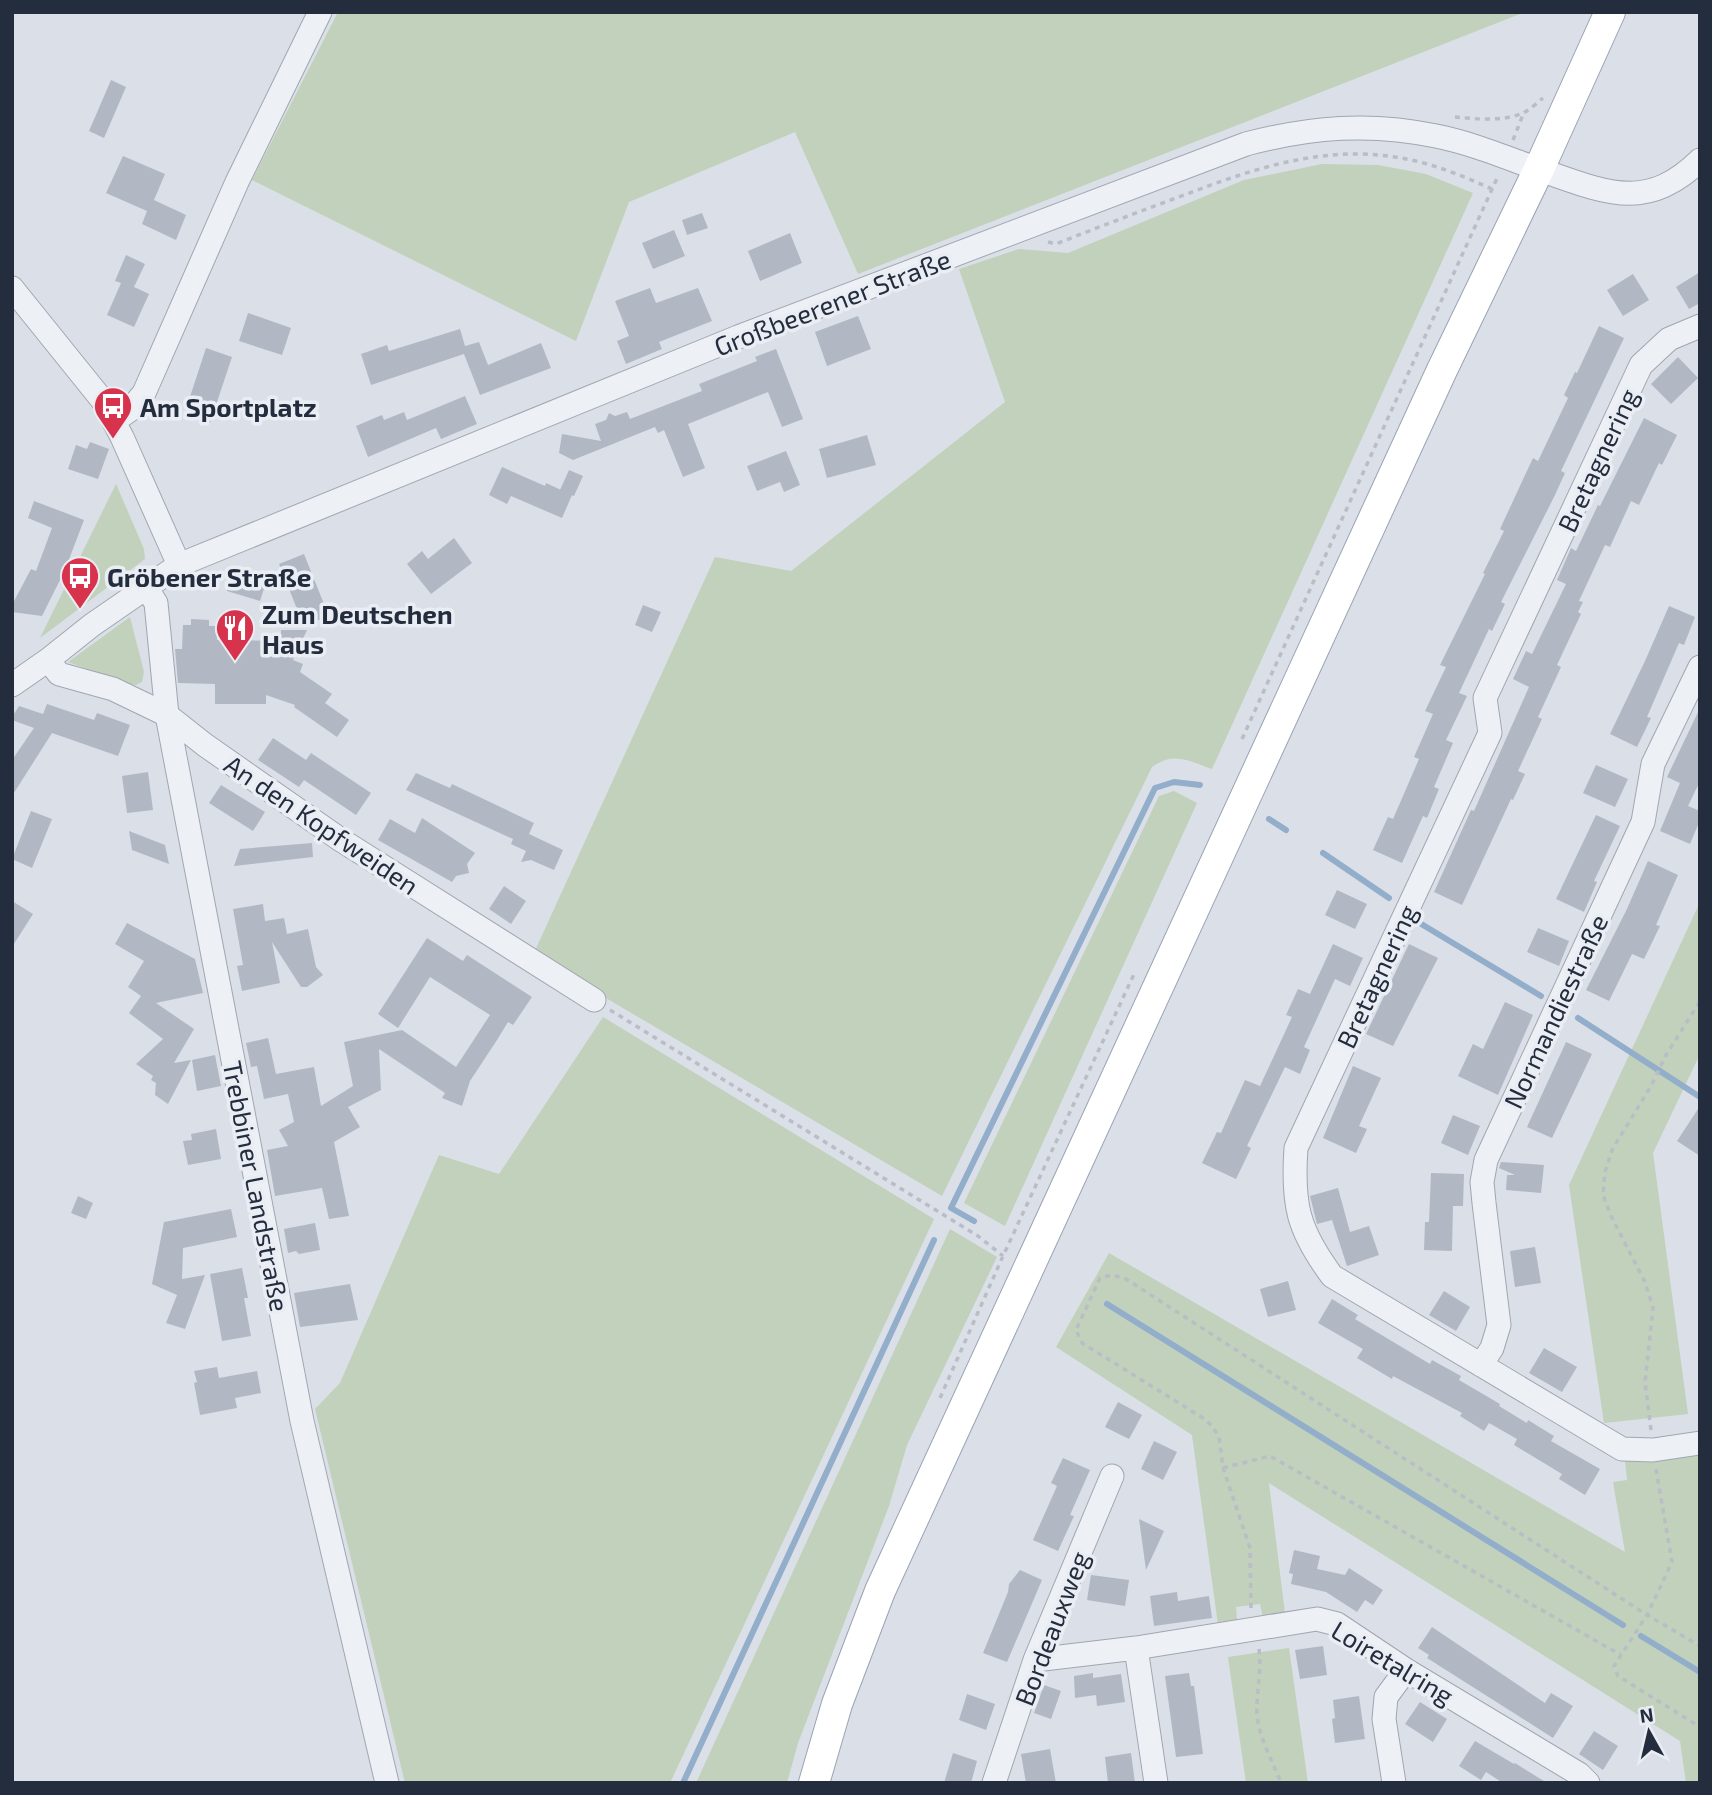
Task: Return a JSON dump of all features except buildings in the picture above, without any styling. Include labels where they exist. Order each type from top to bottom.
[{"type":"main road","points":[[814,1783],[837,1703],[880,1591],[1442,370],[1539,169],[1610,12]]},
{"type":"street","points":[[114,421],[130,410],[144,393],[237,182],[320,12]]},
{"type":"street","name":"Großbeerener Straße","points":[[146,587],[179,565],[738,337],[1247,144],[1310,130],[1345,127],[1408,131],[1472,145],[1598,191],[1634,193],[1661,188],[1700,160]]},
{"type":"street","points":[[12,288],[103,401],[179,565]]},
{"type":"street","name":"Bretagnering","points":[[1700,326],[1669,339],[1642,365],[1485,698],[1490,733],[1296,1148],[1294,1180],[1300,1224],[1314,1252],[1332,1276],[1622,1449],[1653,1451],[1700,1443]]},
{"type":"street","points":[[12,685],[146,587]]},
{"type":"street","name":"Trebbiner Landstraße","points":[[146,587],[156,603],[167,715],[302,1421],[387,1783]]},
{"type":"street","name":"An den Kopfweiden","points":[[48,660],[59,674],[113,689],[167,715],[205,745],[341,840],[594,1000]]},
{"type":"street","name":"Normandiestraße","points":[[1481,1365],[1492,1348],[1499,1325],[1482,1182],[1486,1160],[1643,822],[1653,764],[1700,667]]},
{"type":"street","name":"Bordeauxweg","points":[[994,1783],[1035,1660],[1112,1476]]},
{"type":"street","name":"Loiretalring","points":[[1035,1660],[1136,1648],[1317,1619],[1337,1624],[1406,1670],[1579,1774],[1588,1783]]},
{"type":"street","points":[[1136,1648],[1156,1783]]},
{"type":"street","points":[[1394,1783],[1384,1719],[1386,1697],[1406,1670]]},
{"type":"path","points":[[1506,157],[1524,112],[1547,95]]},
{"type":"path","points":[[1012,232],[1056,244],[1239,174],[1291,160],[1346,154],[1396,157],[1446,169],[1492,189]]},
{"type":"path","points":[[594,1000],[978,1236],[1003,1256]]},
{"type":"path","points":[[1700,1001],[1612,1150],[1605,1172],[1603,1195],[1645,1282],[1653,1308],[1645,1382],[1653,1451],[1672,1562],[1647,1615],[1614,1665],[1618,1676],[1700,1727]]},
{"type":"path","points":[[1281,1783],[1257,1716],[1261,1668],[1250,1605],[1250,1548],[1223,1468],[1219,1437],[1203,1418],[1082,1343],[1076,1330],[1100,1278],[1112,1275],[1126,1279],[1647,1615],[1700,1646]]},
{"type":"path","points":[[1223,1468],[1270,1456],[1621,1655]]},
{"type":"green space","points":[[338,12],[1525,12],[858,274],[795,132],[629,202],[576,341],[252,180]]},
{"type":"green space","points":[[1322,164],[1378,165],[1426,174],[1473,193],[1212,769],[1174,758],[1152,767],[942,1196],[533,955],[715,557],[791,571],[1005,402],[959,269],[1019,249],[1068,253],[1244,180]]},
{"type":"green space","points":[[116,484],[144,549],[145,559],[40,638]]},
{"type":"green space","points":[[130,617],[144,672],[142,682],[129,684],[68,662]]},
{"type":"green space","points":[[1174,791],[1197,803],[1005,1226],[964,1203],[1159,796]]},
{"type":"green space","points":[[1700,902],[1700,1054],[1653,1153],[1688,1414],[1604,1423],[1569,1185]]},
{"type":"green space","points":[[603,1017],[934,1219],[670,1783],[405,1783],[315,1409],[340,1383],[439,1155],[499,1174]]},
{"type":"green space","points":[[950,1229],[997,1257],[907,1445],[889,1506],[798,1743],[787,1783],[696,1783]]},
{"type":"green space","points":[[1109,1253],[1625,1552],[1613,1482],[1627,1480],[1625,1461],[1698,1452],[1700,1783],[1686,1783],[1680,1741],[1269,1483],[1285,1614],[1263,1617],[1260,1604],[1236,1607],[1237,1621],[1218,1625],[1192,1435],[1056,1347]]},
{"type":"green space","points":[[1289,1648],[1308,1783],[1246,1783],[1228,1657]]},
{"type":"waterway","points":[[974,1221],[951,1208],[1155,788],[1174,782],[1200,785]]},
{"type":"waterway","points":[[1269,819],[1286,830]]},
{"type":"waterway","points":[[1323,853],[1389,898]]},
{"type":"waterway","points":[[1418,922],[1541,996]]},
{"type":"waterway","points":[[1578,1018],[1700,1097]]},
{"type":"waterway","points":[[683,1783],[934,1240]]},
{"type":"waterway","points":[[1107,1304],[1623,1625]]},
{"type":"waterway","points":[[1641,1636],[1700,1672]]},
{"type":"place","name":"Am Sportplatz","points":[[113,440]]},
{"type":"place","name":"Gröbener Straße","points":[[80,610]]},
{"type":"place","name":"Zum Deutschen Haus","points":[[235,662]]}]
